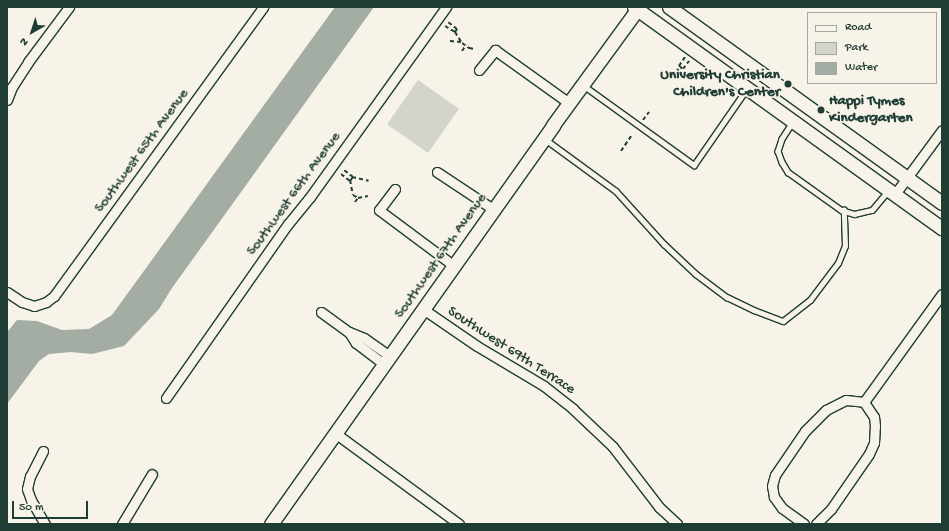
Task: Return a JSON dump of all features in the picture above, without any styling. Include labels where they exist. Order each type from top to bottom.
[{"type":"main road","points":[[669,7],[942,203]]},
{"type":"main road","points":[[637,8],[942,228]]},
{"type":"main road","name":"Southwest 67th Avenue","points":[[271,524],[637,8]]},
{"type":"street","points":[[7,100],[12,87],[28,62],[69,7]]},
{"type":"street","name":"Southwest 65th Avenue","points":[[7,292],[22,302],[34,306],[39,305],[54,296],[262,7]]},
{"type":"street","name":"Southwest 66th Avenue","points":[[166,398],[288,224],[310,197],[446,7]]},
{"type":"street","points":[[479,70],[495,50],[569,103]]},
{"type":"street","points":[[892,192],[907,178],[942,130]]},
{"type":"street","points":[[437,172],[493,209]]},
{"type":"street","points":[[394,189],[379,210],[454,266]]},
{"type":"street","points":[[864,402],[942,294]]},
{"type":"street","name":"Southwest 69th Terrace","points":[[423,309],[477,346],[544,386],[573,409],[613,447],[668,516],[677,524]]},
{"type":"street","points":[[321,312],[349,332],[356,343],[387,360]]},
{"type":"street","points":[[804,524],[782,508],[774,497],[772,486],[774,475],[805,431],[822,413],[834,405],[846,400],[864,402],[874,417],[874,442],[869,454],[831,509],[816,524]]},
{"type":"street","points":[[335,433],[459,524]]},
{"type":"street","points":[[43,523],[27,489],[28,479],[44,451]]},
{"type":"street","points":[[122,524],[152,474]]},
{"type":"street","points":[[662,524],[668,516]]},
{"type":"lane","points":[[582,85],[694,165],[747,88]]},
{"type":"lane","points":[[794,121],[782,139],[778,151],[788,172],[844,210],[854,214],[872,210],[892,192]]},
{"type":"lane","points":[[544,138],[616,191],[664,244],[696,274],[727,297],[754,310],[783,321],[810,300],[838,263],[845,246],[844,210]]},
{"type":"path","points":[[448,22],[457,28],[455,32]]},
{"type":"path","points":[[446,26],[455,32],[462,43]]},
{"type":"path","points":[[450,41],[462,43],[475,49]]},
{"type":"path","points":[[462,51],[466,45]]},
{"type":"path","points":[[681,68],[679,66],[685,58]]},
{"type":"path","points":[[676,75],[689,61]]},
{"type":"path","points":[[642,121],[649,112]]},
{"type":"path","points":[[621,150],[631,136]]},
{"type":"path","points":[[344,170],[351,179],[353,194],[358,198]]},
{"type":"path","points":[[341,174],[350,181],[351,179],[369,181]]},
{"type":"path","points":[[355,202],[358,198],[368,196]]},
{"type":"green space","points":[[418,80],[459,109],[428,153],[387,124]]},
{"type":"water","points":[[335,7],[374,7],[172,288],[159,309],[124,346],[92,354],[71,352],[49,354],[39,361],[7,404],[7,332],[17,320],[37,321],[62,330],[89,329],[112,315]]},
{"type":"place","name":"University Christian Children's Center","points":[[788,84]]},
{"type":"place","name":"Happi Tymes Kindergarten","points":[[821,110]]}]
